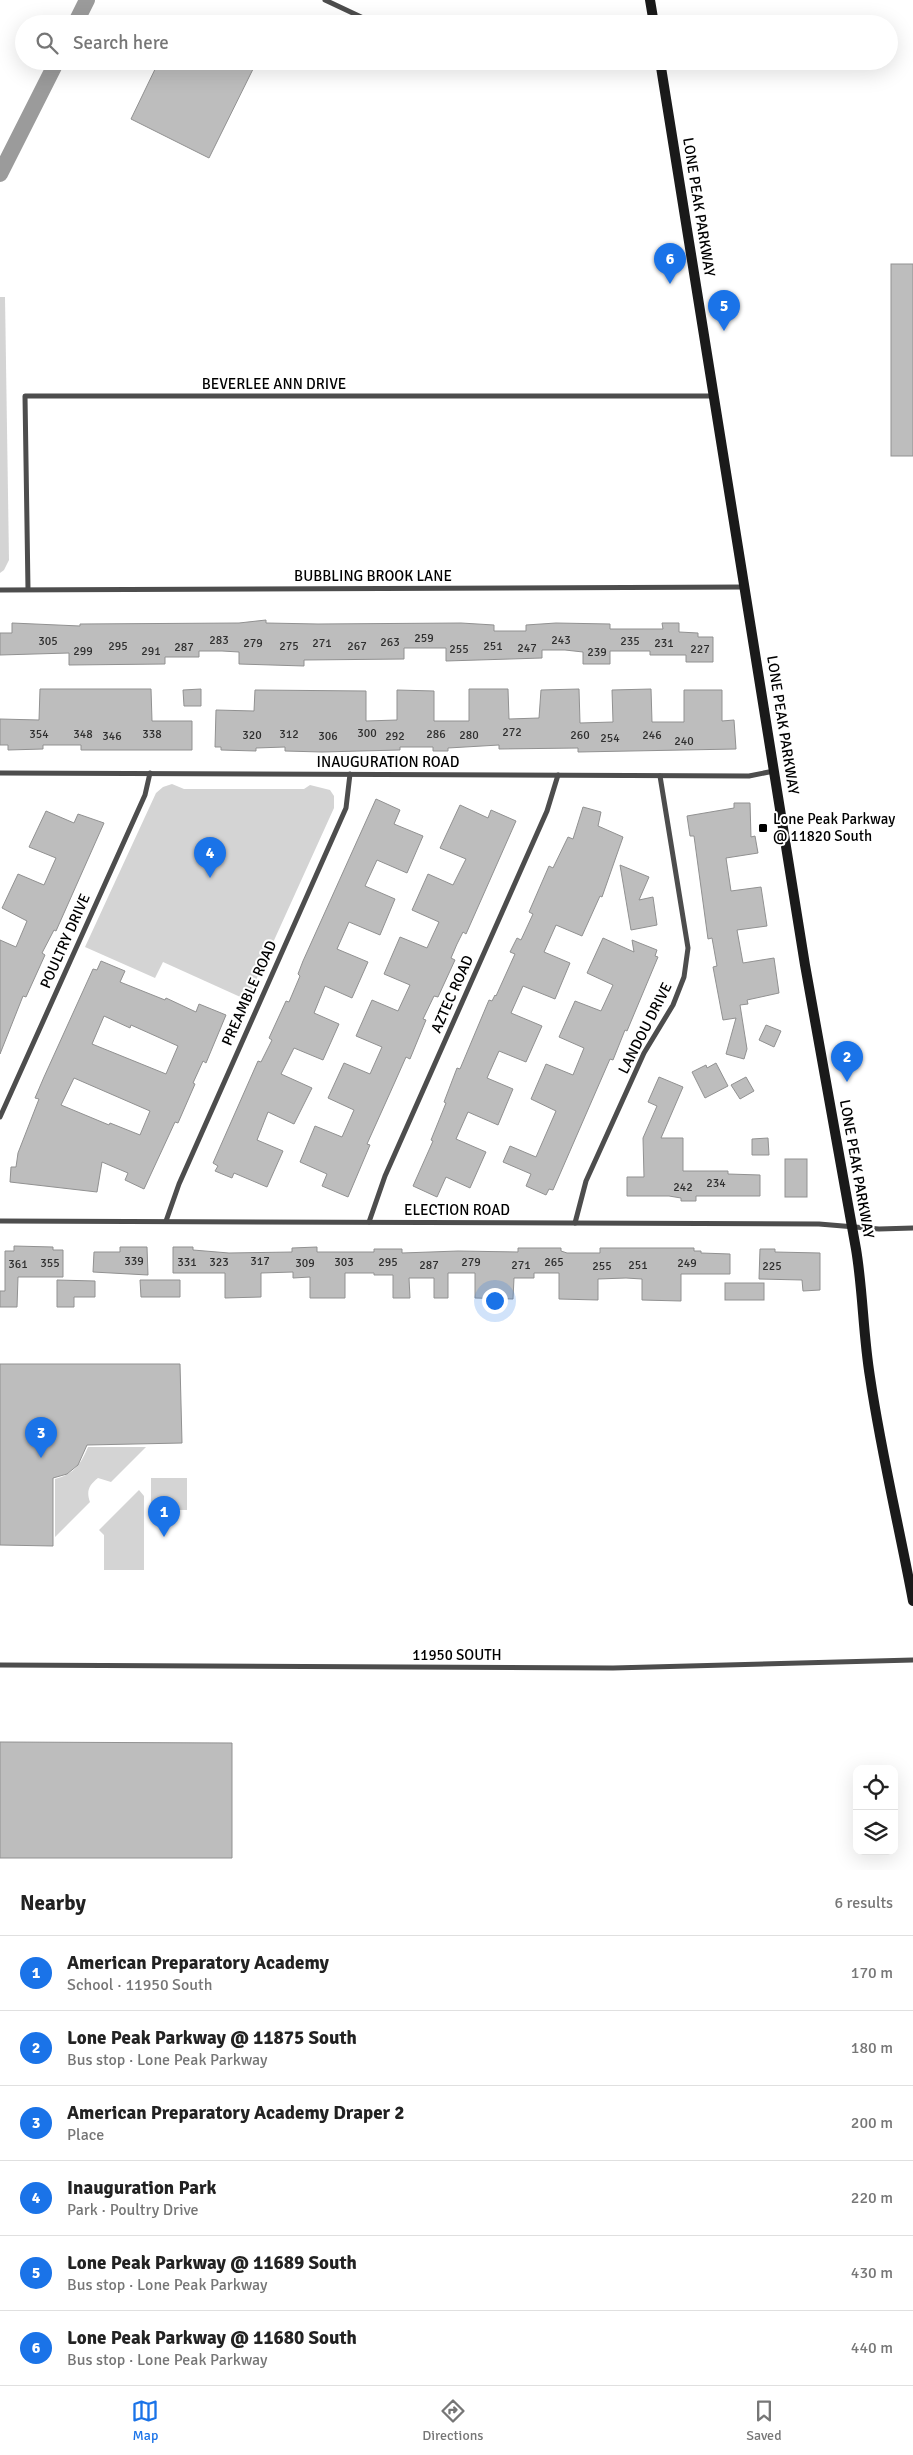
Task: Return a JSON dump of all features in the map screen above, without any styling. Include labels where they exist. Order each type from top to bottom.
[{"type":"main road","points":[[650,0],[651,15]]},
{"type":"main road","name":"LONE PEAK PARKWAY","points":[[662,70],[716,396],[805,965],[852,1226],[862,1291],[864,1332],[870,1379],[913,1601]]},
{"type":"street","points":[[325,0],[357,15]]},
{"type":"street","name":"BEVERLEE ANN DRIVE","points":[[28,590],[25,396],[716,396]]},
{"type":"street","name":"BUBBLING BROOK LANE","points":[[0,590],[746,587]]},
{"type":"street","name":"INAUGURATION ROAD","points":[[0,773],[749,776],[775,771]]},
{"type":"street","name":"POULTRY DRIVE","points":[[0,1117],[145,794],[150,773]]},
{"type":"street","name":"PREAMBLE ROAD","points":[[166,1222],[178,1184],[346,808],[350,774]]},
{"type":"street","name":"AZTEC ROAD","points":[[369,1222],[385,1176],[547,811],[558,775]]},
{"type":"street","name":"LANDOU DRIVE","points":[[574,1223],[586,1181],[644,1053],[673,1005],[684,977],[688,948],[660,776]]},
{"type":"street","name":"ELECTION ROAD","points":[[0,1221],[819,1224],[913,1228]]},
{"type":"street","name":"11950 SOUTH","points":[[0,1665],[613,1668],[913,1660]]},
{"type":"shaded area","points":[[0,297],[5,297],[9,560],[4,570],[0,573]]},
{"type":"shaded area","points":[[172,784],[184,789],[304,789],[310,785],[330,790],[334,796],[334,808],[247,1000],[163,962],[155,978],[85,947],[156,793],[163,787]]},
{"type":"shaded area","points":[[88,1447],[146,1447],[111,1482],[98,1478],[88,1491],[90,1502],[55,1537],[55,1479],[76,1468]]},
{"type":"shaded area","points":[[151,1478],[187,1478],[187,1510],[151,1510]]},
{"type":"shaded area","points":[[139,1490],[144,1496],[144,1570],[104,1570],[104,1535],[99,1530]]},
{"type":"building","points":[[155,70],[253,70],[209,158],[131,119]]},
{"type":"building","points":[[891,264],[913,264],[913,456],[891,456]]},
{"type":"building","points":[[266,620],[266,623],[318,624],[461,623],[494,625],[494,631],[526,631],[526,625],[556,623],[610,624],[610,629],[663,629],[662,623],[679,623],[679,632],[698,633],[698,637],[713,637],[713,662],[686,662],[686,655],[650,655],[650,651],[610,651],[610,664],[583,664],[583,652],[565,650],[542,650],[542,658],[446,661],[446,648],[404,648],[404,659],[304,660],[304,666],[239,664],[239,652],[222,651],[199,651],[199,657],[165,657],[165,664],[69,665],[69,653],[0,655],[0,633],[12,633],[12,623],[80,626],[80,624],[239,623]]},
{"type":"building","points":[[40,689],[151,689],[152,721],[192,721],[192,750],[81,750],[81,745],[43,745],[43,749],[8,750],[8,745],[0,745],[0,719],[39,720]]},
{"type":"building","points":[[201,689],[201,706],[184,706],[183,690]]},
{"type":"building","points":[[469,689],[508,689],[509,719],[539,718],[541,690],[579,689],[580,723],[613,722],[612,690],[651,689],[652,722],[684,722],[684,690],[722,690],[722,721],[734,720],[736,749],[578,752],[578,748],[499,749],[499,745],[448,748],[448,751],[433,751],[433,747],[400,747],[400,750],[322,752],[285,751],[285,747],[256,748],[256,751],[221,750],[221,747],[215,747],[216,710],[254,711],[255,690],[366,691],[366,721],[397,720],[397,690],[434,691],[434,721],[469,721]]},
{"type":"building","points":[[376,799],[400,810],[394,824],[423,836],[407,873],[377,860],[365,886],[395,899],[380,935],[349,922],[337,949],[368,962],[352,998],[325,986],[314,1013],[339,1024],[323,1060],[294,1048],[281,1074],[312,1088],[294,1124],[268,1112],[257,1140],[283,1151],[267,1187],[234,1173],[232,1178],[215,1171],[218,1166],[213,1163],[258,1061],[261,1062],[272,1040],[269,1038],[286,1001],[289,1002],[300,976],[298,974],[303,961]]},
{"type":"building","points":[[734,803],[750,803],[751,837],[755,836],[758,853],[726,858],[731,891],[761,887],[767,926],[737,930],[743,963],[774,958],[779,993],[747,1000],[748,1004],[740,1005],[747,1049],[744,1059],[726,1054],[736,1018],[723,1020],[713,967],[717,966],[712,938],[708,939],[694,836],[690,836],[687,816],[734,808]]},
{"type":"building","points":[[460,805],[488,818],[491,810],[516,821],[466,934],[463,932],[457,944],[451,958],[455,960],[438,997],[434,996],[423,1019],[426,1020],[410,1059],[406,1057],[367,1144],[370,1145],[348,1197],[322,1186],[327,1174],[300,1162],[315,1126],[342,1137],[354,1110],[328,1098],[344,1063],[370,1074],[382,1047],[356,1036],[372,1000],[398,1011],[410,985],[384,974],[400,937],[427,948],[439,922],[412,910],[428,874],[453,885],[466,859],[440,848]]},
{"type":"building","points":[[583,807],[601,812],[598,826],[623,837],[602,897],[600,896],[582,936],[556,925],[544,952],[570,963],[555,999],[523,986],[511,1013],[542,1026],[526,1062],[499,1051],[487,1078],[513,1089],[498,1125],[468,1112],[456,1139],[486,1152],[470,1188],[446,1177],[437,1197],[413,1186],[433,1141],[431,1140],[446,1103],[444,1102],[457,1068],[460,1069],[489,1000],[492,1001],[496,996],[515,954],[510,952],[517,938],[521,940],[533,914],[529,912],[549,866],[553,868],[568,837],[573,839]]},
{"type":"building","points":[[46,811],[74,823],[78,814],[104,823],[56,931],[54,930],[42,953],[45,955],[26,997],[23,996],[0,1054],[0,940],[16,947],[27,921],[2,908],[18,874],[44,885],[56,858],[29,847]]},
{"type":"building","points":[[620,865],[649,877],[639,900],[653,897],[657,925],[631,930]]},
{"type":"building","points":[[603,938],[634,952],[632,940],[657,950],[655,956],[658,957],[627,1031],[625,1030],[613,1060],[610,1059],[553,1190],[549,1189],[546,1195],[526,1186],[531,1174],[503,1162],[510,1146],[536,1157],[556,1111],[531,1099],[546,1064],[573,1075],[584,1048],[559,1037],[575,1001],[601,1011],[613,985],[587,973]]},
{"type":"building","points":[[101,961],[125,971],[120,982],[165,1000],[166,998],[196,1012],[199,1004],[226,1015],[206,1063],[203,1061],[193,1083],[195,1084],[178,1123],[175,1122],[144,1189],[125,1180],[128,1173],[102,1162],[97,1192],[10,1182],[11,1167],[16,1167],[18,1153],[39,1099],[35,1098],[93,969],[97,970]],"holes":[[[104,1016],[130,1028],[131,1025],[178,1046],[166,1074],[92,1044]],[[74,1078],[150,1111],[140,1135],[110,1123],[109,1125],[61,1105]]]},
{"type":"building","points":[[766,1025],[781,1031],[774,1047],[759,1040]]},
{"type":"building","points":[[716,1063],[728,1086],[705,1098],[692,1072],[706,1065],[707,1068]]},
{"type":"building","points":[[659,1077],[683,1087],[661,1138],[683,1138],[683,1171],[728,1171],[728,1174],[760,1175],[760,1196],[696,1196],[696,1201],[681,1201],[681,1198],[669,1196],[627,1196],[627,1177],[644,1177],[643,1138],[657,1106],[648,1102]]},
{"type":"building","points":[[746,1077],[754,1091],[740,1099],[731,1085]]},
{"type":"building","points":[[768,1138],[769,1155],[752,1155],[752,1139]]},
{"type":"building","points":[[785,1159],[807,1159],[807,1197],[785,1197]]},
{"type":"building","points":[[14,1246],[53,1247],[53,1250],[63,1250],[63,1277],[18,1277],[17,1307],[0,1307],[0,1291],[5,1291],[5,1251],[14,1251]]},
{"type":"building","points":[[120,1247],[147,1247],[148,1275],[93,1272],[94,1252],[120,1252]]},
{"type":"building","points":[[173,1247],[193,1247],[193,1250],[229,1253],[292,1252],[292,1248],[317,1247],[317,1252],[374,1252],[374,1249],[402,1249],[402,1253],[458,1251],[518,1252],[518,1248],[561,1248],[561,1251],[567,1253],[600,1253],[600,1248],[694,1248],[694,1251],[701,1251],[701,1253],[730,1254],[730,1274],[681,1274],[681,1301],[642,1300],[642,1279],[626,1278],[598,1279],[598,1300],[559,1299],[559,1273],[534,1273],[534,1278],[514,1278],[513,1299],[475,1298],[475,1273],[448,1273],[448,1298],[434,1298],[434,1278],[409,1278],[410,1298],[393,1298],[393,1275],[345,1273],[345,1298],[310,1298],[310,1277],[293,1278],[293,1272],[261,1273],[261,1297],[225,1298],[225,1273],[173,1273]]},
{"type":"building","points":[[760,1249],[775,1249],[775,1252],[820,1253],[820,1290],[803,1291],[802,1280],[759,1279]]},
{"type":"building","points":[[57,1280],[95,1281],[95,1297],[74,1297],[74,1307],[57,1307]]},
{"type":"building","points":[[140,1280],[180,1280],[180,1297],[141,1297]]},
{"type":"building","points":[[725,1283],[764,1283],[764,1300],[725,1300]]},
{"type":"building","points":[[0,1364],[180,1364],[182,1443],[87,1445],[78,1465],[67,1474],[53,1478],[53,1546],[0,1545]]},
{"type":"building","points":[[0,1742],[232,1743],[232,1858],[0,1858]]},
{"type":"waterway","points":[[80,15],[87,0]]},
{"type":"waterway","points":[[0,174],[52,70]]},
{"type":"place","name":"Lone Peak Parkway @ 11680 South","points":[[670,284]]},
{"type":"place","name":"Lone Peak Parkway @ 11689 South","points":[[724,331]]},
{"type":"place","name":"Lone Peak Parkway @ 11820 South","points":[[763,828]]},
{"type":"place","name":"Inauguration Park","points":[[210,878]]},
{"type":"place","name":"Lone Peak Parkway @ 11875 South","points":[[847,1082]]},
{"type":"place","name":"American Preparatory Academy Draper 2","points":[[41,1458]]},
{"type":"place","name":"American Preparatory Academy","points":[[164,1537]]}]
